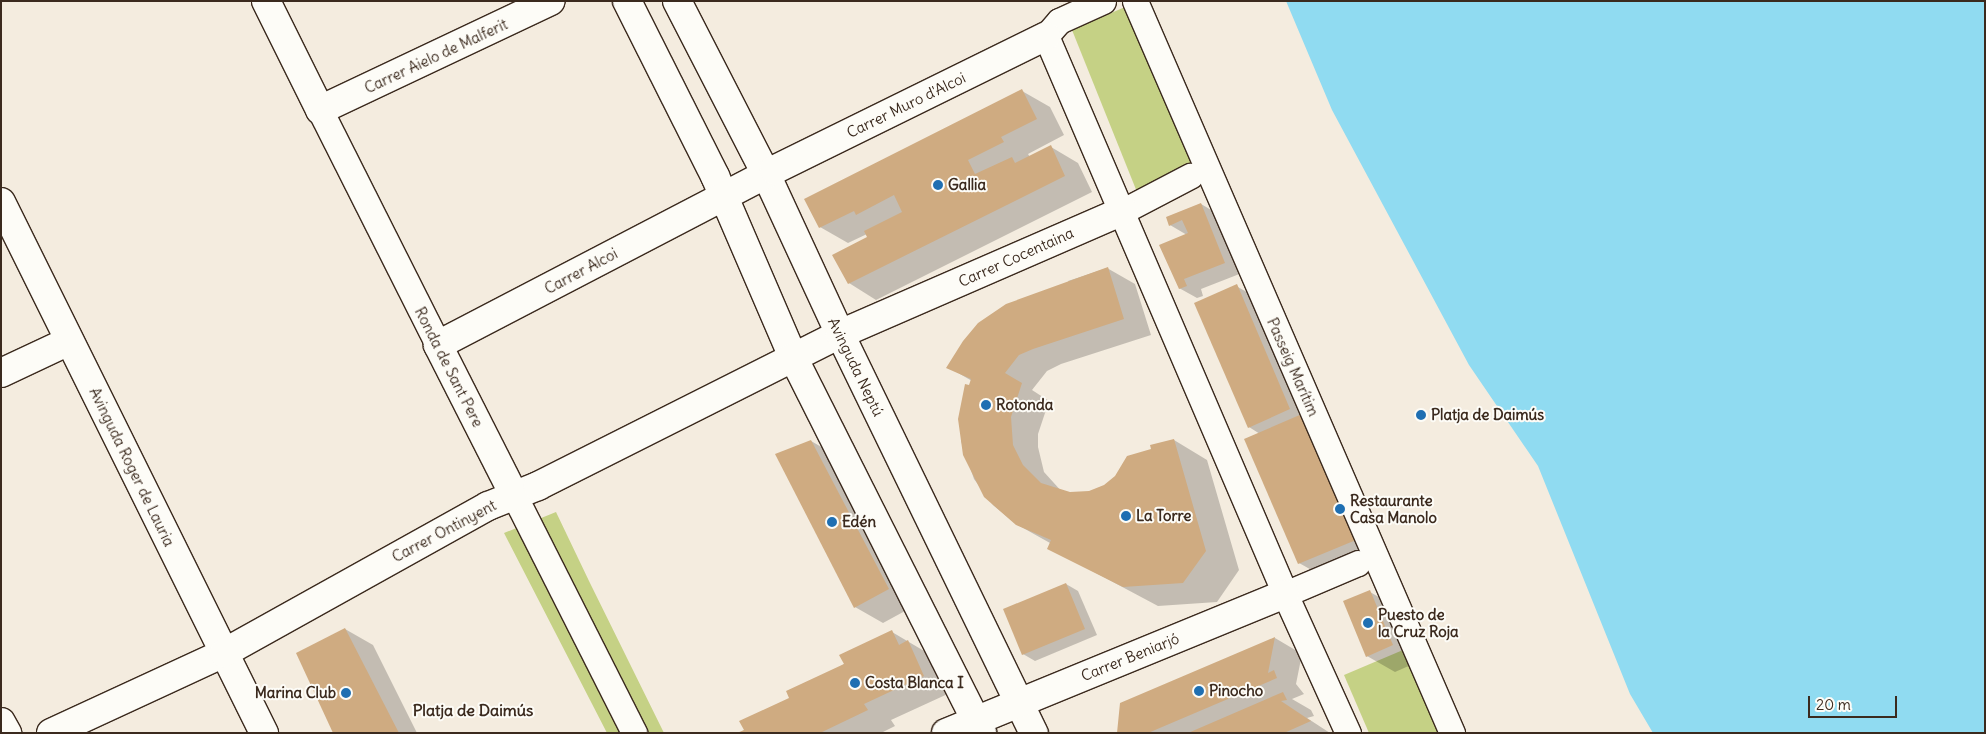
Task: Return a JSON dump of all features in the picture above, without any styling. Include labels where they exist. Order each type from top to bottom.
[{"type":"street","name":"Ronda de Sant Pere","points":[[266,1],[634,733]]},
{"type":"street","name":"Carrer Aielo de Malferit","points":[[320,110],[551,1]]},
{"type":"street","points":[[627,1],[724,198],[794,359],[978,727]]},
{"type":"street","name":"Avinguda Neptú","points":[[678,1],[766,174],[840,334],[1034,733]]},
{"type":"street","points":[[1103,1],[1060,22],[1046,36],[1123,211],[1285,594],[1348,733]]},
{"type":"street","name":"Passeig Marítim","points":[[1135,1],[1452,733]]},
{"type":"street","name":"Carrer Muro d'Alcoi","points":[[724,198],[766,174],[1046,36]]},
{"type":"street","name":"Carrer Cocentaina","points":[[840,334],[1123,211],[1190,176]]},
{"type":"street","name":"Carrer Alcoi","points":[[438,345],[724,198]]},
{"type":"street","name":"Avinguda Roger de Lauria","points":[[1,202],[264,733]]},
{"type":"street","name":"Carrer Ontinyent","points":[[51,733],[224,653],[514,495],[794,359],[840,334]]},
{"type":"street","points":[[1,373],[69,341]]},
{"type":"street","points":[[1285,594],[1358,563]]},
{"type":"street","name":"Carrer Beniarjó","points":[[946,733],[978,727],[1019,703],[1285,594]]},
{"type":"street","points":[[1,722],[7,733]]},
{"type":"green space","points":[[1125,7],[1195,164],[1137,192],[1072,30]]},
{"type":"green space","points":[[556,512],[664,733],[607,733],[504,533]]},
{"type":"green space","points":[[1403,650],[1439,733],[1369,733],[1344,675]]},
{"type":"water","points":[[1286,1],[1985,1],[1985,733],[1653,733],[1630,694],[1538,466],[1469,365],[1332,110]]},
{"type":"building","name":"Gallia","points":[[1022,89],[1037,119],[1001,137],[1004,142],[968,160],[975,174],[1012,157],[1015,163],[1051,145],[1065,176],[848,284],[832,255],[867,237],[864,231],[902,212],[894,195],[856,215],[854,211],[819,228],[804,199]]},
{"type":"building","points":[[1201,203],[1225,263],[1184,279],[1187,286],[1179,289],[1159,245],[1188,233],[1182,220],[1169,226],[1166,217]]},
{"type":"building","points":[[1108,267],[1124,319],[1019,355],[1005,373],[1022,383],[1011,417],[1013,445],[1023,465],[1041,483],[1070,492],[1089,491],[1104,485],[1115,476],[1127,456],[1151,449],[1150,445],[1174,439],[1206,551],[1183,583],[1123,587],[1047,549],[1051,540],[1016,525],[984,497],[963,455],[958,419],[965,384],[969,385],[971,379],[946,368],[963,341],[978,323],[1006,304]]},
{"type":"building","points":[[1237,284],[1290,409],[1248,428],[1194,303]]},
{"type":"building","points":[[1302,414],[1356,540],[1298,564],[1244,439]]},
{"type":"building","name":"Edén","points":[[811,440],[889,589],[854,608],[775,454]]},
{"type":"building","points":[[1066,583],[1085,629],[1022,655],[1003,609]]},
{"type":"building","name":"Puesto de la Cruz Roja","points":[[1370,590],[1393,645],[1366,657],[1343,601]]},
{"type":"building","name":"Marina Club","points":[[345,628],[399,733],[333,733],[296,653]]},
{"type":"building","name":"Costa Blanca I","points":[[892,630],[899,645],[908,640],[924,676],[864,704],[868,710],[820,733],[737,733],[744,730],[739,721],[789,698],[786,691],[844,664],[839,655]]},
{"type":"building","name":"Pinocho","points":[[1275,637],[1268,673],[1274,670],[1277,678],[1148,733],[1117,733],[1120,703]]},
{"type":"building","name":"Pinocho","points":[[1283,692],[1287,700],[1281,701],[1311,721],[1284,733],[1188,733]]},
{"type":"place","name":"Gallia","points":[[938,185]]},
{"type":"place","name":"Rotonda","points":[[986,405]]},
{"type":"place","name":"Platja de Daimús","points":[[1421,415]]},
{"type":"place","name":"Restaurante Casa Manolo","points":[[1340,509]]},
{"type":"place","name":"La Torre","points":[[1126,516]]},
{"type":"place","name":"Edén","points":[[832,522]]},
{"type":"place","name":"Puesto de la Cruz Roja","points":[[1368,623]]},
{"type":"place","name":"Costa Blanca I","points":[[855,683]]},
{"type":"place","name":"Pinocho","points":[[1199,691]]},
{"type":"place","name":"Marina Club","points":[[346,693]]},
{"type":"district","name":"Platja de Daimús","points":[[473,710]]}]
